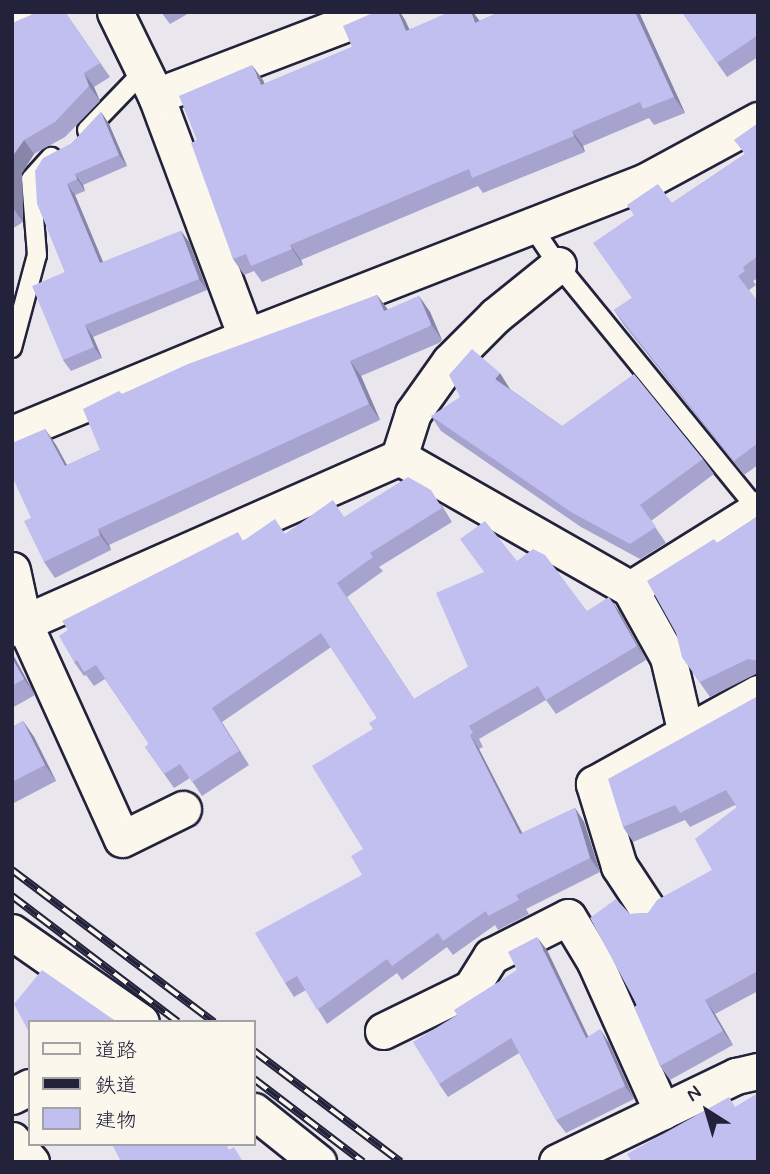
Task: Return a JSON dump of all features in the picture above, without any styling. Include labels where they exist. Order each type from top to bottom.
[{"type":"street","points":[[12,22],[31,12]]},
{"type":"street","points":[[115,12],[150,84],[246,337]]},
{"type":"street","points":[[150,84],[376,12]]},
{"type":"street","points":[[12,434],[246,337],[643,183],[758,120]]},
{"type":"street","points":[[18,624],[399,457],[413,413],[450,361],[495,316],[558,265]]},
{"type":"street","points":[[399,457],[630,589],[668,657],[686,734]]},
{"type":"street","points":[[630,589],[758,509]]},
{"type":"street","points":[[12,569],[18,624],[122,839],[183,809]]},
{"type":"street","points":[[648,910],[619,866],[594,783],[758,693]]},
{"type":"street","points":[[383,1031],[471,988],[491,956],[568,918],[595,962],[662,1112]]},
{"type":"street","points":[[12,932],[138,1020]]},
{"type":"street","points":[[557,1162],[736,1076],[758,1071]]},
{"type":"street","points":[[12,1096],[28,1088]]},
{"type":"street","points":[[256,1113],[318,1162]]},
{"type":"street","points":[[12,1140],[31,1162]]},
{"type":"lane","points":[[12,348],[37,255],[31,178],[43,161],[72,146],[150,84]]},
{"type":"lane","points":[[531,225],[558,265],[758,509]]},
{"type":"building","points":[[32,12],[65,12],[100,63],[84,73],[89,86],[55,122],[24,140],[12,157],[12,23],[31,15]]},
{"type":"building","points":[[375,12],[398,12],[406,31],[449,12],[471,12],[475,23],[500,12],[635,12],[674,97],[643,109],[640,102],[572,131],[574,136],[472,178],[469,169],[290,245],[292,249],[251,266],[246,254],[233,259],[191,143],[197,140],[179,96],[252,65],[261,85],[352,47],[343,26]]},
{"type":"building","points":[[682,12],[758,12],[758,35],[717,63]]},
{"type":"building","points":[[101,112],[119,155],[75,174],[77,179],[67,184],[100,263],[181,231],[199,279],[85,325],[94,347],[63,360],[32,286],[65,272],[37,203],[35,171],[43,158],[72,143]]},
{"type":"building","points":[[758,123],[758,256],[743,267],[745,271],[738,276],[758,302],[758,443],[734,461],[614,310],[632,298],[593,243],[634,215],[627,205],[658,184],[672,203],[745,154],[734,140]]},
{"type":"building","points":[[377,295],[384,311],[419,296],[431,324],[350,361],[369,404],[98,529],[100,535],[44,562],[24,521],[31,518],[12,476],[12,443],[45,429],[65,466],[100,450],[83,409],[119,391],[122,394],[188,364]]},
{"type":"building","points":[[472,349],[500,373],[495,379],[562,426],[634,374],[703,459],[640,505],[656,527],[630,544],[571,512],[431,416],[460,397],[449,375]]},
{"type":"building","points":[[408,477],[431,490],[442,508],[370,553],[373,557],[337,583],[414,699],[468,667],[436,593],[484,572],[460,539],[485,521],[517,561],[533,549],[545,555],[587,611],[609,597],[637,646],[546,700],[538,686],[469,726],[473,733],[470,735],[520,834],[575,808],[590,858],[516,895],[519,900],[488,916],[486,911],[443,941],[438,933],[392,966],[387,959],[317,1010],[297,976],[285,983],[255,933],[362,875],[351,856],[363,849],[312,766],[373,729],[369,723],[377,718],[321,633],[212,708],[239,751],[192,782],[180,764],[164,774],[145,747],[149,744],[96,665],[84,672],[77,660],[74,662],[59,636],[68,630],[62,621],[238,532],[243,541],[275,519],[285,534],[333,500],[344,517]]},
{"type":"building","points":[[758,516],[758,661],[748,659],[700,682],[682,657],[676,633],[647,581],[714,539],[717,543]]},
{"type":"building","points":[[12,658],[24,679],[12,686]]},
{"type":"building","points":[[758,696],[758,971],[705,1000],[723,1031],[660,1066],[634,1007],[637,1005],[590,918],[616,899],[630,914],[648,913],[657,900],[712,870],[695,839],[737,807],[726,790],[680,813],[675,805],[623,827],[608,779]]},
{"type":"building","points":[[23,721],[45,765],[12,782],[12,727]]},
{"type":"building","points":[[537,937],[586,1038],[600,1029],[625,1086],[556,1120],[511,1038],[439,1084],[413,1042],[457,1015],[454,1010],[517,970],[508,952]]},
{"type":"building","points":[[42,970],[114,1020],[28,1020],[28,1030],[14,1004]]},
{"type":"building","points":[[758,1093],[758,1162],[632,1162],[627,1154],[729,1097],[735,1107]]},
{"type":"building","points":[[113,1146],[227,1146],[229,1150],[234,1147],[243,1162],[121,1162]]},
{"type":"railway","points":[[12,870],[211,1020]]},
{"type":"railway","points":[[12,896],[175,1020]]},
{"type":"railway","points":[[256,1053],[401,1162]]},
{"type":"railway","points":[[256,1081],[363,1162]]}]
